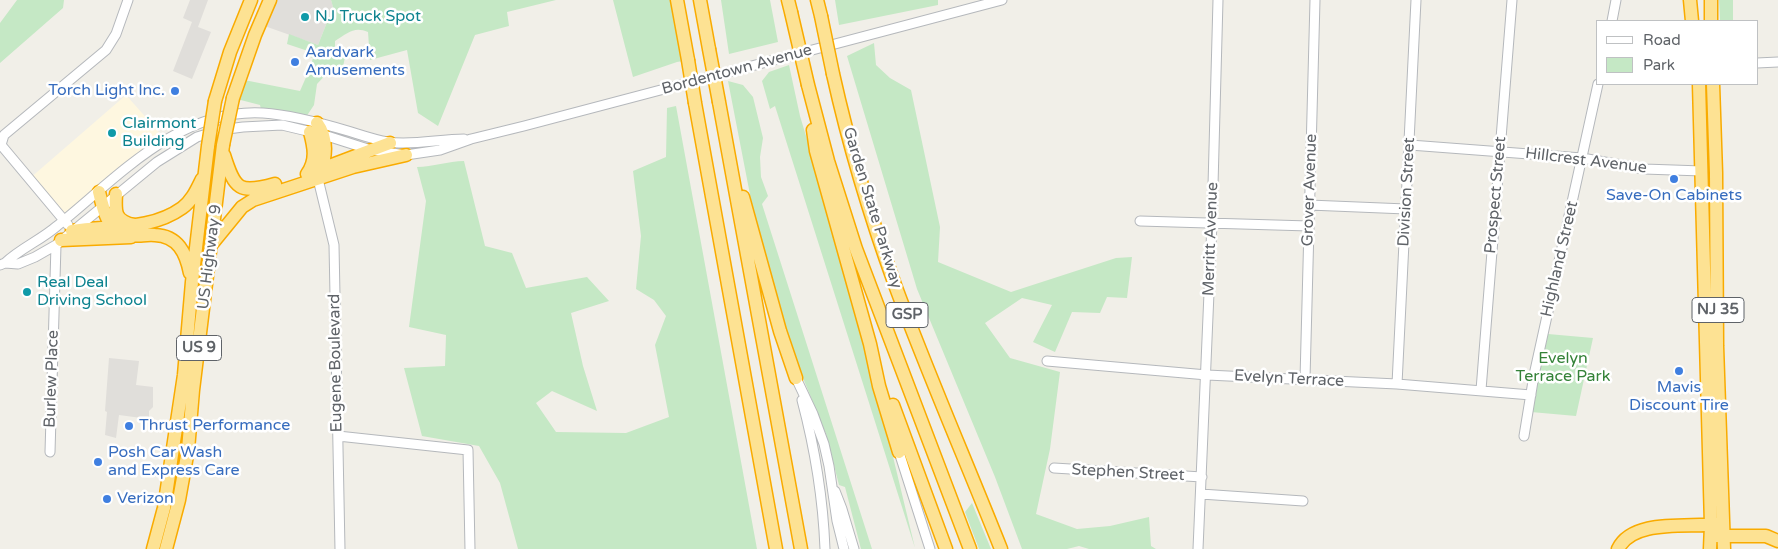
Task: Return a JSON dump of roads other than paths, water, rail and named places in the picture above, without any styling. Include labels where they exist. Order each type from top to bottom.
[{"type":"highway","name":"US Highway 9","points":[[153,549],[164,508],[184,375],[192,282],[215,101],[230,52],[251,0]]},
{"type":"highway","name":"US Highway 9","points":[[166,549],[180,500],[188,450],[223,148],[233,98],[254,35],[270,0]]},
{"type":"highway","points":[[677,0],[776,549]]},
{"type":"highway","points":[[700,0],[801,549]]},
{"type":"highway","name":"Garden State Parkway","points":[[817,0],[833,74],[857,168],[885,256],[1001,549]]},
{"type":"highway","points":[[1690,0],[1692,20]]},
{"type":"highway","points":[[1698,0],[1698,20]]},
{"type":"highway","points":[[1711,0],[1711,20]]},
{"type":"highway","name":"Garden State Parkway","points":[[789,6],[833,176],[859,258],[970,549]]},
{"type":"highway","points":[[808,85],[816,151],[870,344],[879,386],[899,452]]},
{"type":"highway","name":"NJ 35","points":[[1699,85],[1714,536],[1724,549]]},
{"type":"highway","name":"NJ 35","points":[[1713,85],[1716,173],[1717,346],[1714,536]]},
{"type":"highway","points":[[1713,100],[1721,85]]},
{"type":"highway","points":[[314,127],[324,135],[325,148],[316,174]]},
{"type":"highway","points":[[314,127],[315,155],[312,167],[316,174]]},
{"type":"highway","points":[[211,244],[242,207],[253,200],[390,142]]},
{"type":"highway","points":[[223,148],[233,180],[240,187],[248,190],[406,155]]},
{"type":"highway","points":[[730,160],[749,214],[762,271],[796,378]]},
{"type":"highway","points":[[58,243],[134,231],[157,221],[183,208],[195,194],[206,170]]},
{"type":"highway","points":[[99,192],[102,206],[114,228]]},
{"type":"highway","points":[[116,194],[117,215],[134,231]]},
{"type":"highway","points":[[68,226],[114,228],[168,237],[181,246],[188,260],[192,282]]},
{"type":"highway","points":[[870,344],[946,549]]},
{"type":"highway","points":[[1618,549],[1626,539],[1636,532],[1648,528],[1714,536],[1766,536],[1778,541]]},
{"type":"street","points":[[68,226],[1,145],[2,140],[4,135],[106,50],[116,34],[128,0]]},
{"type":"street","name":"Bordentown Avenue","points":[[324,135],[371,150],[406,155],[440,150],[471,138],[524,126],[1002,0]]},
{"type":"street","name":"Merritt Avenue","points":[[1201,494],[1212,222],[1218,0]]},
{"type":"street","name":"Grover Avenue","points":[[1305,379],[1316,0]]},
{"type":"street","name":"Division Street","points":[[1397,384],[1416,0]]},
{"type":"street","name":"Prospect Street","points":[[1481,390],[1512,0]]},
{"type":"street","points":[[1612,20],[1616,0]]},
{"type":"street","points":[[1758,63],[1778,62]]},
{"type":"street","name":"Highland Street","points":[[1524,436],[1531,395],[1598,85]]},
{"type":"street","name":"Bordentown Avenue","points":[[3,264],[18,264],[36,257],[58,243],[68,226],[99,192],[154,147],[190,126],[221,116],[262,113],[314,127],[390,142],[415,143],[441,139],[471,138]]},
{"type":"street","name":"Bordentown Avenue","points":[[3,264],[15,254],[102,206],[157,162],[198,137],[220,130],[243,127],[282,125],[314,127]]},
{"type":"street","name":"Hillcrest Avenue","points":[[1410,145],[1582,158],[1644,169],[1702,171]]},
{"type":"street","name":"Eugene Boulevard","points":[[316,174],[334,245],[340,549]]},
{"type":"street","points":[[1309,206],[1406,209]]},
{"type":"street","points":[[1140,221],[1309,226]]},
{"type":"street","name":"Burlew Place","points":[[50,452],[58,243]]},
{"type":"street","name":"Evelyn Terrace","points":[[1047,361],[1206,375],[1397,384],[1531,395]]},
{"type":"street","points":[[796,378],[820,433],[827,456],[837,521],[844,549]]},
{"type":"street","points":[[796,378],[818,469],[825,549]]},
{"type":"street","points":[[338,436],[468,450],[470,549]]},
{"type":"street","points":[[899,452],[930,549]]},
{"type":"street","name":"Stephen Street","points":[[1054,468],[1202,477]]},
{"type":"street","points":[[831,481],[854,549]]},
{"type":"street","points":[[1198,549],[1201,494]]},
{"type":"street","name":"Stephen Street","points":[[1201,494],[1303,501]]},
{"type":"place","name":"NJ Truck Spot","points":[[305,17]]},
{"type":"place","name":"Aardvark Amusements","points":[[295,62]]},
{"type":"place","name":"Torch Light Inc.","points":[[175,91]]},
{"type":"place","name":"Clairmont Building","points":[[112,133]]},
{"type":"place","name":"Save-On Cabinets","points":[[1674,179]]},
{"type":"place","name":"Real Deal Driving School","points":[[27,292]]},
{"type":"place","name":"Mavis Discount Tire","points":[[1679,371]]},
{"type":"place","name":"Thrust Performance","points":[[129,426]]},
{"type":"place","name":"Posh Car Wash and Express Care","points":[[98,462]]},
{"type":"place","name":"Verizon","points":[[107,499]]},
{"type":"park label","name":"Evelyn Terrace Park","points":[[1563,368]]}]
